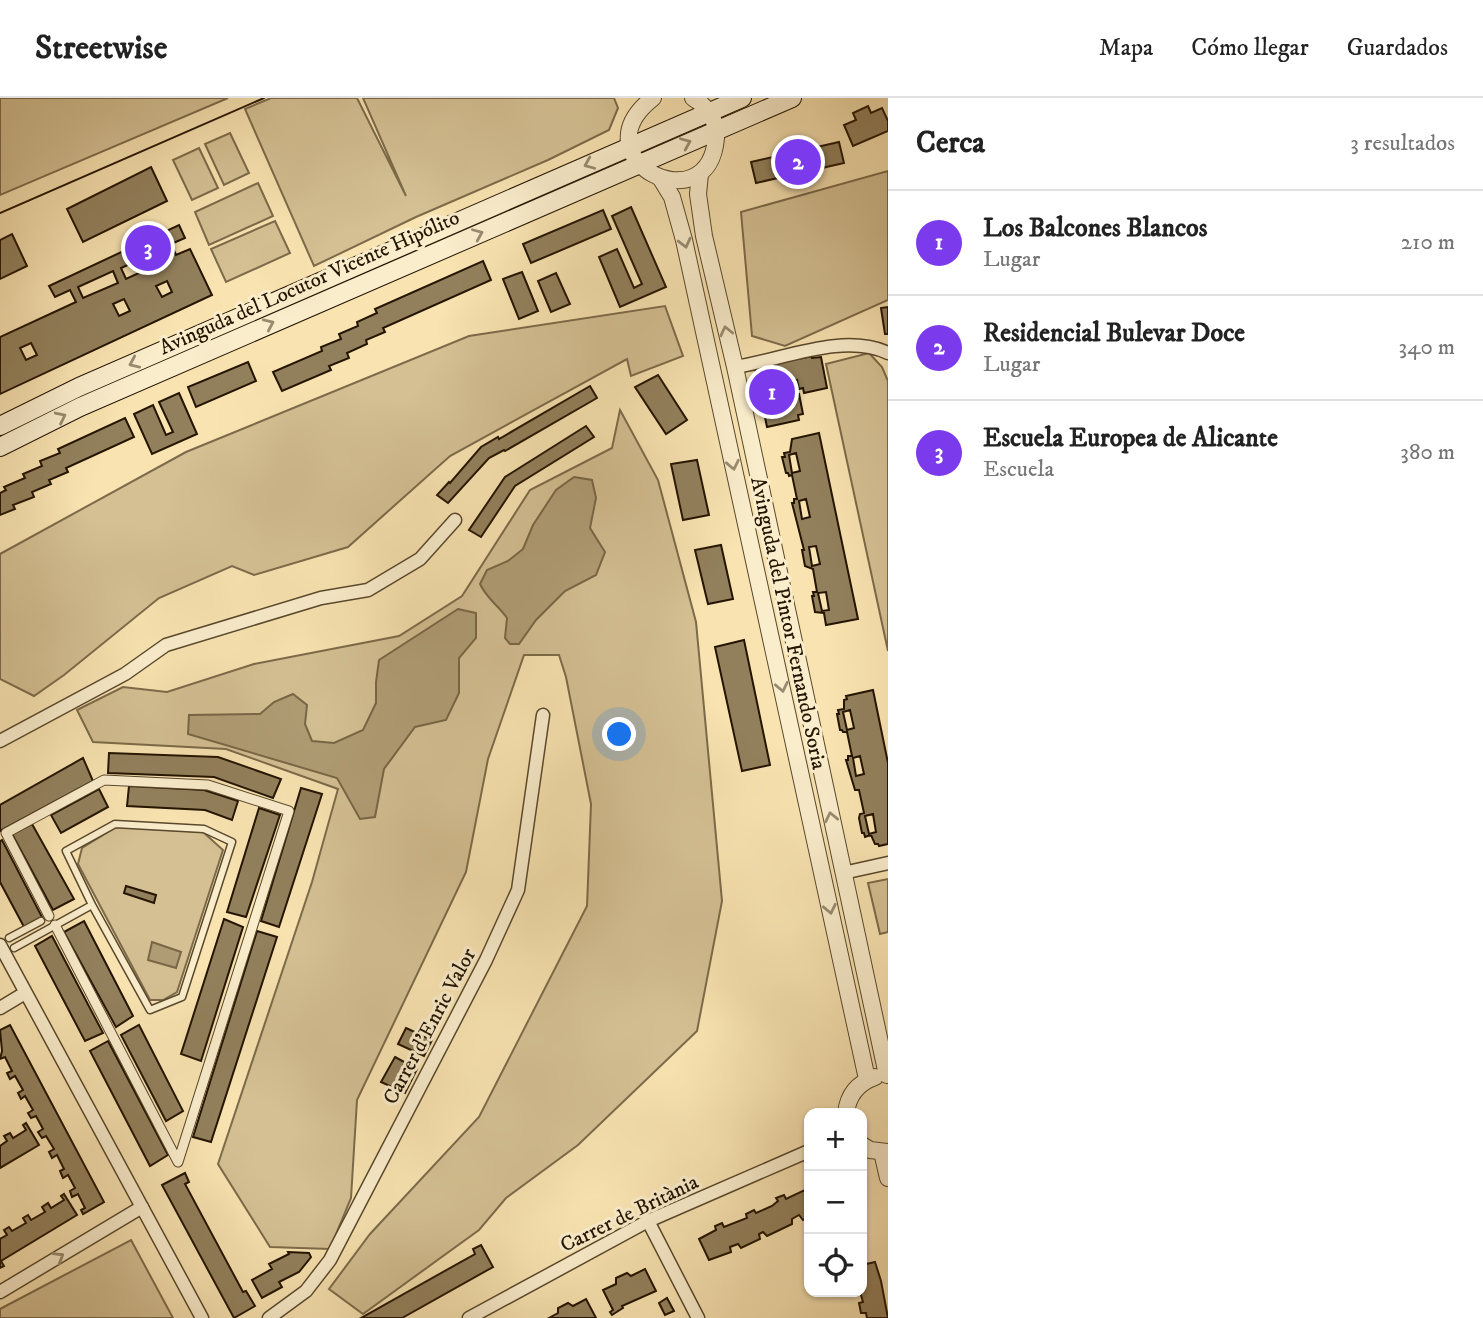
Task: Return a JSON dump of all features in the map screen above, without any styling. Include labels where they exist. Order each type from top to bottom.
[{"type":"main road","name":"Avinguda del Locutor Vicente Hipólito","points":[[0,426],[79,387],[742,98]]},
{"type":"main road","name":"Avinguda del Locutor Vicente Hipólito","points":[[0,447],[80,407],[792,98]]},
{"type":"street","points":[[653,98],[639,103],[629,131],[631,146],[638,164],[645,171],[661,179],[684,180],[700,174],[709,164],[715,150],[717,130],[709,112],[693,98]]},
{"type":"street","name":"Avinguda del Pintor Fernando Soria","points":[[700,174],[698,194],[704,236],[735,367],[842,873],[888,1075]]},
{"type":"street","name":"Avinguda del Pintor Fernando Soria","points":[[661,179],[672,197],[684,240],[867,1079]]},
{"type":"street","points":[[735,367],[848,344],[874,346],[888,353]]},
{"type":"street","points":[[0,741],[125,674],[166,645],[321,598],[368,590],[420,559],[456,520]]},
{"type":"street","name":"Carrer d'Enric Valor","points":[[269,1318],[306,1291],[330,1260],[486,960],[513,902],[518,890],[543,715]]},
{"type":"street","points":[[45,919],[6,833],[104,780],[208,785],[289,811],[178,1162],[55,925]]},
{"type":"street","points":[[842,873],[888,863]]},
{"type":"street","points":[[4,942],[25,993],[202,1318]]},
{"type":"street","points":[[0,1008],[25,993]]},
{"type":"street","points":[[847,1108],[850,1097],[857,1087],[867,1079],[888,1075]]},
{"type":"street","points":[[867,1148],[885,1152],[888,1178]]},
{"type":"street","name":"Carrer de Britània","points":[[469,1318],[648,1221],[804,1153]]},
{"type":"street","points":[[0,1292],[142,1207]]},
{"type":"street","points":[[648,1221],[698,1318]]},
{"type":"lane","points":[[115,824],[204,829],[232,842],[182,997],[150,1010],[92,905],[66,851],[115,824]]},
{"type":"lane","points":[[13,948],[92,905]]},
{"type":"lane","points":[[4,942],[45,919]]},
{"type":"shaded area","points":[[0,98],[228,98],[0,195]]},
{"type":"shaded area","points":[[271,98],[357,98],[406,196],[363,98],[614,98],[618,108],[609,130],[314,266],[245,109]]},
{"type":"shaded area","points":[[230,133],[249,173],[224,185],[205,144]]},
{"type":"shaded area","points":[[199,148],[218,188],[192,200],[173,160]]},
{"type":"shaded area","points":[[888,171],[888,300],[785,346],[752,336],[741,212]]},
{"type":"shaded area","points":[[258,183],[273,216],[209,245],[195,212]]},
{"type":"shaded area","points":[[275,221],[290,253],[226,282],[211,249]]},
{"type":"shaded area","points":[[665,306],[683,356],[631,376],[627,359],[450,456],[348,547],[254,575],[232,566],[159,598],[34,696],[0,679],[0,554],[186,452],[469,336]]},
{"type":"shaded area","points":[[869,353],[882,367],[888,381],[888,651],[826,364]]},
{"type":"shaded area","points":[[620,410],[658,480],[696,622],[722,901],[697,1031],[578,1145],[506,1198],[479,1230],[363,1314],[329,1289],[370,1234],[479,1117],[587,906],[591,804],[566,677],[559,655],[524,655],[488,759],[466,872],[357,1100],[351,1198],[330,1249],[270,1247],[218,1164],[312,882],[338,789],[226,749],[93,742],[77,710],[123,687],[167,692],[254,664],[399,636],[462,596],[530,490],[612,448]]},
{"type":"shaded area","points":[[574,477],[592,480],[596,498],[590,528],[605,552],[596,575],[565,591],[536,620],[519,644],[510,644],[505,638],[507,618],[480,584],[487,570],[508,561],[523,549],[533,525],[556,490]]},
{"type":"shaded area","points":[[458,609],[476,613],[476,638],[459,658],[459,693],[446,720],[415,727],[384,769],[375,817],[360,819],[337,778],[188,734],[189,715],[260,714],[274,702],[293,694],[307,705],[305,724],[312,741],[334,743],[363,730],[376,703],[379,660]]},
{"type":"shaded area","points":[[116,827],[203,832],[223,850],[177,992],[163,1000],[150,1000],[78,864],[82,848]]},
{"type":"shaded area","points":[[888,879],[888,932],[880,934],[868,883]]},
{"type":"shaded area","points":[[152,942],[181,952],[176,968],[148,960]]},
{"type":"shaded area","points":[[131,1240],[173,1318],[0,1318],[0,1309]]},
{"type":"building","points":[[868,106],[871,113],[882,108],[888,121],[888,131],[853,146],[844,125],[856,120],[853,113]]},
{"type":"building","points":[[839,142],[844,163],[756,183],[751,162]]},
{"type":"building","points":[[151,167],[167,201],[83,242],[67,209]]},
{"type":"building","points":[[631,207],[666,287],[620,307],[599,257],[617,249],[634,288],[642,284],[612,216]]},
{"type":"building","points":[[603,210],[611,229],[531,263],[523,244]]},
{"type":"building","points":[[179,225],[185,238],[171,244],[176,255],[190,249],[212,295],[0,394],[0,337],[76,302],[70,290],[55,297],[49,286]],"holes":[[[163,249],[167,260],[126,279],[121,268]],[[113,271],[118,283],[83,298],[78,287]],[[167,281],[172,292],[162,297],[156,286]],[[124,299],[130,311],[119,316],[113,304]],[[31,343],[37,355],[26,360],[20,348]]]},
{"type":"building","points":[[12,234],[27,266],[0,279],[0,240]]},
{"type":"building","points":[[483,261],[491,280],[383,328],[385,332],[366,340],[367,344],[347,353],[349,358],[329,366],[331,370],[282,391],[273,372],[322,351],[321,347],[341,339],[339,334],[358,326],[357,322],[377,313],[375,309]]},
{"type":"building","points":[[522,272],[538,311],[519,319],[503,279]]},
{"type":"building","points":[[556,273],[570,304],[551,312],[538,281]]},
{"type":"building","points":[[888,307],[888,334],[885,334],[881,308]]},
{"type":"building","points":[[812,356],[821,357],[827,388],[804,393],[803,388],[799,389],[797,380],[792,381],[793,385],[787,386],[784,392],[793,391],[793,395],[799,394],[803,414],[798,415],[799,420],[767,427],[755,368]]},
{"type":"building","points":[[248,362],[256,381],[196,407],[188,387]]},
{"type":"building","points":[[658,375],[687,420],[666,434],[635,387]]},
{"type":"building","points":[[590,386],[597,398],[489,458],[448,503],[437,495],[481,447]]},
{"type":"building","points":[[179,393],[197,434],[152,454],[134,414],[153,405],[166,435],[173,432],[159,402]]},
{"type":"building","points":[[125,418],[134,437],[66,468],[68,472],[49,480],[51,484],[32,492],[34,497],[13,505],[15,509],[0,515],[0,493],[6,490],[4,487],[25,478],[23,474],[42,466],[40,461],[60,453],[58,449]]},
{"type":"building","points":[[586,426],[594,437],[515,486],[481,537],[469,530],[505,477]]},
{"type":"building","points":[[819,433],[858,619],[826,625],[824,613],[815,612],[812,596],[813,592],[817,592],[813,569],[805,566],[804,550],[792,503],[797,499],[792,475],[786,473],[782,457],[785,457],[784,453],[790,452],[792,439]],"holes":[[[796,453],[800,471],[792,473],[789,455]],[[806,499],[810,517],[802,519],[799,501]],[[816,546],[820,564],[812,566],[809,547]],[[826,592],[829,610],[822,611],[818,593]]]},
{"type":"building","points":[[697,460],[709,515],[683,520],[671,464]]},
{"type":"building","points":[[721,545],[733,599],[708,604],[695,550]]},
{"type":"building","points":[[744,640],[770,765],[742,771],[715,647]]},
{"type":"building","points":[[873,690],[888,763],[888,844],[879,846],[871,835],[865,837],[862,833],[859,818],[860,814],[864,813],[859,790],[855,790],[846,760],[848,756],[852,756],[847,732],[840,730],[837,714],[838,710],[844,709],[846,696]],"holes":[[[850,710],[854,728],[847,730],[843,712]],[[860,756],[864,774],[856,776],[853,758]],[[873,814],[876,832],[869,834],[865,816]]]},
{"type":"building","points":[[109,753],[218,757],[281,779],[273,798],[214,777],[108,773]]},
{"type":"building","points":[[83,758],[93,781],[0,831],[0,805]]},
{"type":"building","points":[[129,786],[204,790],[238,801],[232,820],[205,810],[127,806]]},
{"type":"building","points":[[301,788],[322,794],[279,927],[261,921]]},
{"type":"building","points":[[99,789],[108,807],[61,833],[51,815]]},
{"type":"building","points":[[259,808],[280,815],[246,917],[227,912]]},
{"type":"building","points":[[32,824],[74,899],[53,910],[12,834]]},
{"type":"building","points":[[2,840],[42,917],[24,927],[0,882]]},
{"type":"building","points":[[126,886],[156,895],[154,903],[124,893]]},
{"type":"building","points":[[224,919],[243,927],[201,1061],[181,1054]]},
{"type":"building","points":[[84,921],[133,1016],[116,1027],[64,932]]},
{"type":"building","points":[[257,931],[277,937],[211,1142],[193,1137]]},
{"type":"building","points":[[52,936],[103,1033],[85,1041],[35,946]]},
{"type":"building","points":[[10,1025],[104,1202],[83,1214],[81,1210],[85,1208],[78,1194],[72,1197],[70,1191],[75,1188],[68,1175],[63,1178],[60,1171],[64,1169],[57,1155],[52,1158],[49,1152],[54,1149],[46,1136],[42,1138],[38,1132],[43,1129],[36,1116],[31,1118],[28,1113],[33,1110],[25,1096],[21,1099],[18,1093],[23,1090],[15,1076],[10,1079],[7,1073],[12,1071],[5,1057],[0,1059],[0,1030]]},
{"type":"building","points":[[139,1025],[183,1111],[166,1121],[121,1035]]},
{"type":"building","points":[[406,1028],[432,1040],[424,1056],[398,1044]]},
{"type":"building","points":[[108,1041],[168,1155],[150,1166],[90,1051]]},
{"type":"building","points":[[395,1057],[417,1069],[405,1093],[381,1082]]},
{"type":"building","points":[[26,1123],[39,1145],[0,1168],[0,1146],[7,1141],[4,1136],[10,1133],[13,1138],[26,1130],[23,1125]]},
{"type":"building","points":[[185,1173],[189,1182],[185,1184],[243,1292],[246,1291],[255,1306],[234,1318],[162,1185]]},
{"type":"building","points":[[804,1190],[804,1220],[799,1215],[792,1219],[792,1224],[767,1236],[763,1232],[759,1234],[760,1239],[741,1248],[738,1244],[730,1247],[731,1252],[709,1260],[699,1239],[716,1230],[715,1226],[722,1223],[724,1227],[747,1218],[746,1214],[754,1210],[756,1213],[772,1206],[778,1201],[776,1198],[784,1195],[786,1199]]},
{"type":"building","points":[[64,1194],[77,1215],[1,1261],[4,1266],[0,1268],[0,1239],[7,1235],[4,1230],[9,1227],[12,1231],[26,1223],[23,1218],[28,1215],[31,1220],[45,1212],[42,1207],[48,1203],[51,1208],[64,1200],[61,1196]]},
{"type":"building","points":[[481,1245],[493,1267],[402,1318],[361,1318],[475,1254],[473,1249]]},
{"type":"building","points":[[288,1252],[309,1253],[311,1257],[299,1272],[279,1282],[282,1287],[262,1298],[252,1280],[272,1269],[269,1264],[289,1254]]},
{"type":"building","points":[[875,1262],[888,1318],[867,1318],[866,1313],[861,1313],[859,1303],[863,1302],[862,1297],[867,1297],[867,1264]]},
{"type":"building","points":[[645,1269],[656,1291],[622,1306],[623,1308],[612,1315],[610,1312],[613,1310],[603,1290],[616,1284],[616,1278],[627,1273],[631,1276]]},
{"type":"building","points":[[667,1298],[674,1311],[665,1315],[659,1303]]},
{"type":"building","points":[[586,1299],[596,1318],[549,1318],[558,1313],[558,1308],[568,1303],[573,1306]]},
{"type":"tram line","points":[[0,213],[264,98]]},
{"type":"place","name":"Residencial Bulevar Doce","points":[[798,162]]},
{"type":"place","name":"Escuela Europea de Alicante","points":[[148,248]]},
{"type":"place","name":"Los Balcones Blancos","points":[[772,392]]}]
